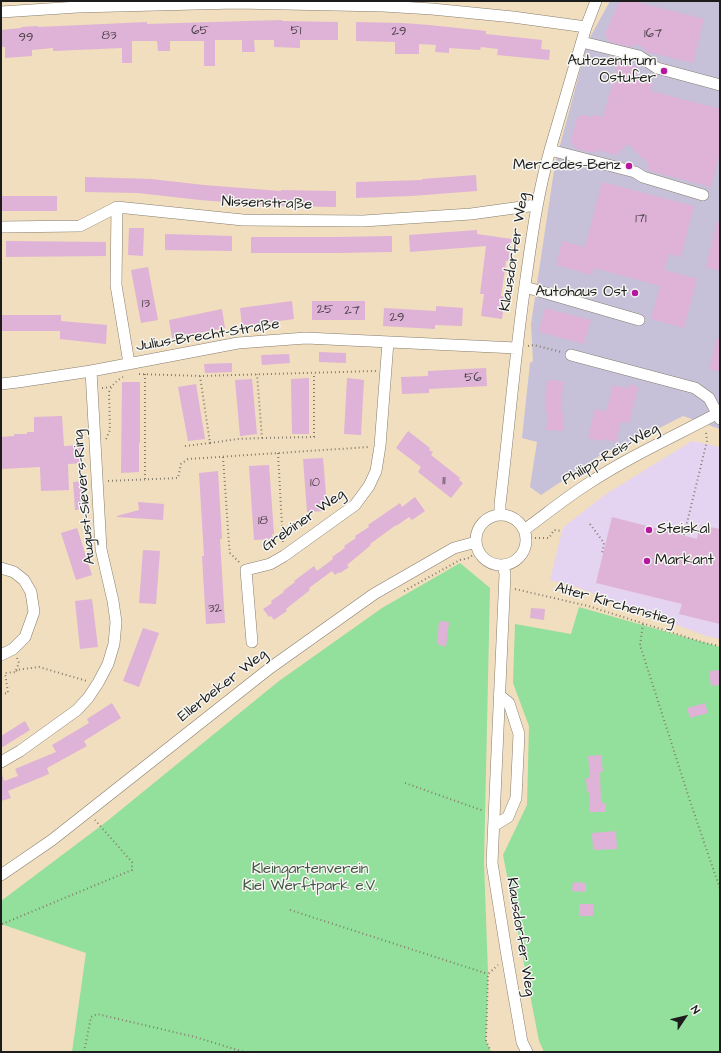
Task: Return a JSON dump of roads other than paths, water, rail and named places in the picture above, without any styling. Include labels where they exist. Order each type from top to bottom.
[{"type":"street","name":"Klausdorfer Weg","points":[[500,515],[516,348],[536,205],[550,150],[586,27],[596,1]]},
{"type":"street","points":[[1,12],[78,7],[236,3],[383,6],[432,8],[586,27]]},
{"type":"street","points":[[582,42],[639,56],[657,68],[720,85]]},
{"type":"street","points":[[550,150],[635,172],[643,177],[703,195]]},
{"type":"street","name":"Nissenstraße","points":[[117,207],[243,220],[363,221],[471,214],[536,205]]},
{"type":"street","points":[[1,227],[80,226],[117,207],[116,285],[129,363]]},
{"type":"street","points":[[525,286],[639,320]]},
{"type":"street","name":"Julius-Brecht-Straße","points":[[1,384],[91,371],[238,343],[291,339],[306,338],[516,348]]},
{"type":"street","name":"Grebiner Weg","points":[[252,642],[246,570],[270,564],[284,556],[355,505],[369,486],[376,471],[380,446],[388,342]]},
{"type":"street","name":"Philipp-Reis-Weg","points":[[525,534],[558,504],[586,485],[704,420],[719,415],[709,398],[695,388],[571,355]]},
{"type":"street","name":"August-Sievers-Ring","points":[[1,762],[20,751],[77,710],[88,698],[98,683],[108,664],[114,644],[116,622],[113,601],[101,549],[91,371]]},
{"type":"street","points":[[500,515],[514,519],[520,524],[525,534],[524,551],[516,561],[503,565],[493,564],[484,559],[477,547],[477,532],[482,523],[490,517],[500,515]]},
{"type":"street","name":"Ellerbeker Weg","points":[[1,875],[52,840],[270,668],[374,594],[454,548],[477,547]]},
{"type":"street","name":"Klausdorfer Weg","points":[[503,565],[505,574],[492,864],[522,1042],[527,1052]]},
{"type":"street","points":[[1,568],[14,572],[24,580],[31,592],[34,612],[25,637],[13,649],[1,655]]},
{"type":"street","points":[[495,820],[508,817],[516,798],[519,734],[509,703],[499,695]]},
{"type":"place","name":"Autozentrum Ostufer","points":[[664,71]]},
{"type":"place","name":"Mercedes-Benz","points":[[629,166]]},
{"type":"place","name":"Autohaus Ost","points":[[635,293]]},
{"type":"place","name":"Steiskal","points":[[649,530]]},
{"type":"place","name":"Markant","points":[[647,561]]},
{"type":"park label","name":"Kleingartenverein Kiel Werftpark e.V.","points":[[310,878]]}]
